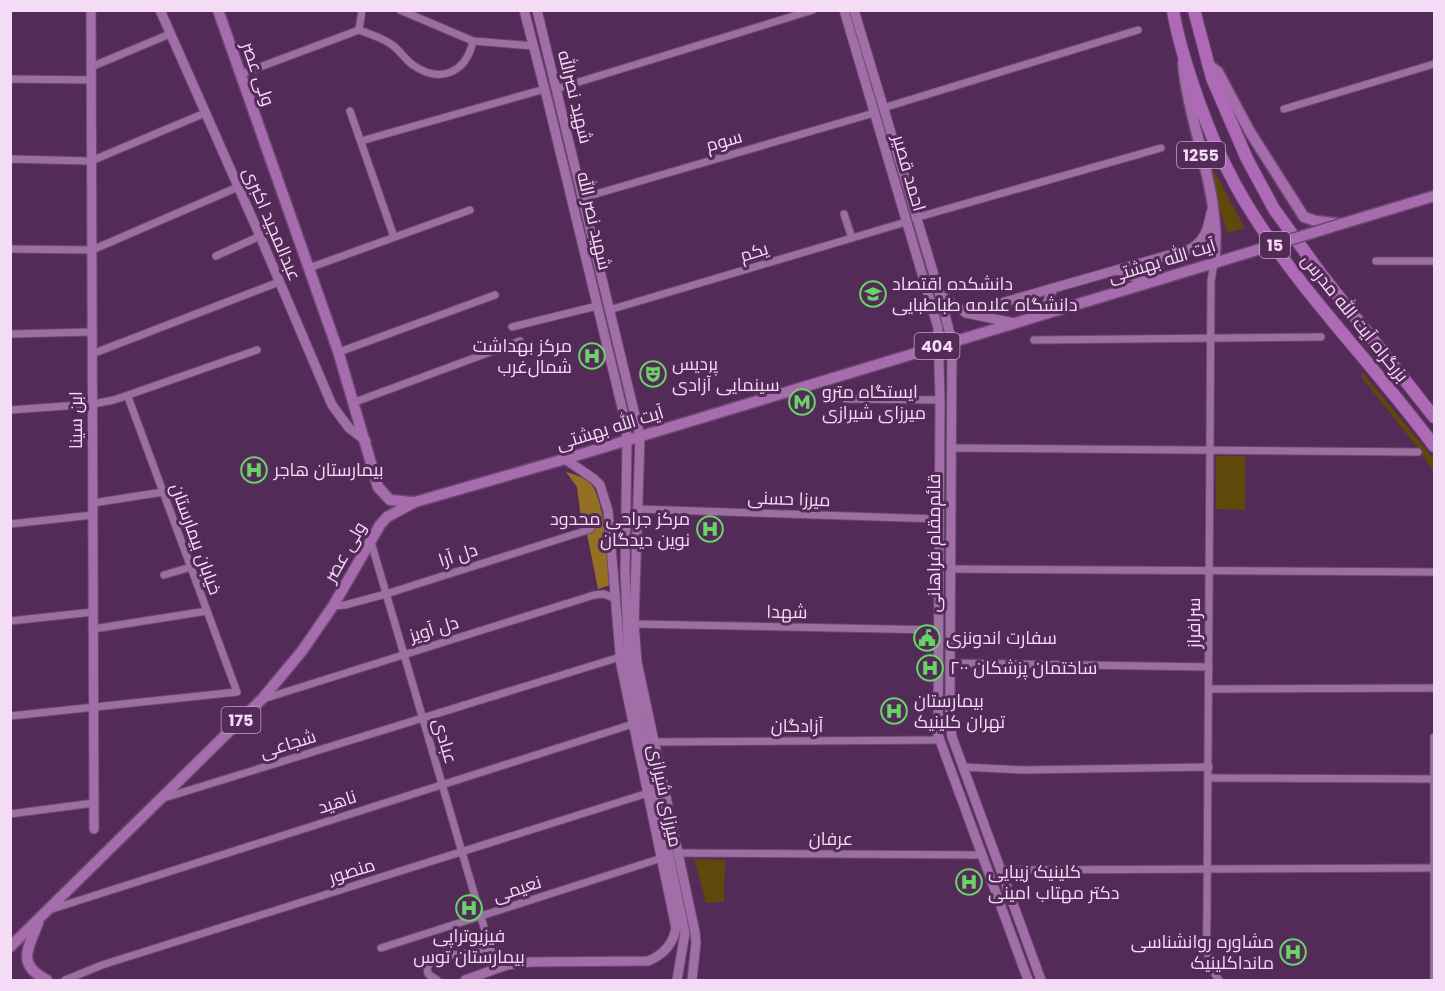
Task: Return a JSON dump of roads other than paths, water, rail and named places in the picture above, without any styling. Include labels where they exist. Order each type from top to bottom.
[{"type":"highway","name":"بزرگراه آیت الله مدرس","points":[[1173,10],[1181,48],[1210,133],[1235,185],[1253,215],[1303,283],[1434,446]]},
{"type":"highway","name":"بزرگراه آیت الله مدرس","points":[[1194,10],[1207,63],[1247,159],[1286,229],[1434,417]]},
{"type":"main road","name":"ابن سینا","points":[[91,10],[94,829]]},
{"type":"main road","name":"عبدالمجید اکبری","points":[[160,10],[332,405],[349,428],[366,441]]},
{"type":"main road","name":"ولی عصر","points":[[218,10],[339,352],[374,475],[384,496],[394,502],[415,502]]},
{"type":"main road","name":"شهید نصر الله","points":[[524,10],[625,420],[627,440]]},
{"type":"main road","name":"شهید نصرالله","points":[[537,10],[640,436]]},
{"type":"main road","name":"احمد قصیر","points":[[844,10],[878,110],[911,220],[938,328],[940,345]]},
{"type":"main road","name":"احمد قصیر","points":[[854,10],[878,110]]},
{"type":"main road","name":"1255","points":[[1181,48],[1185,86],[1212,201],[1217,242],[1214,263]]},
{"type":"main road","points":[[1207,63],[1218,72],[1250,132],[1304,217],[1341,224]]},
{"type":"main road","name":"آیت الله بهشتی","points":[[415,502],[565,459],[1434,196]]},
{"type":"main road","points":[[966,313],[1186,251],[1198,244],[1208,225],[1212,201]]},
{"type":"main road","name":"احمد قصیر","points":[[911,220],[940,295],[952,342]]},
{"type":"main road","points":[[584,250],[594,247]]},
{"type":"main road","points":[[1118,270],[1148,283]]},
{"type":"main road","points":[[1043,314],[1053,288]]},
{"type":"main road","points":[[940,295],[966,313],[1014,323]]},
{"type":"main road","name":"قائم‌مقام فراهانی","points":[[952,342],[950,723],[952,737],[1041,981]]},
{"type":"main road","name":"قائم‌مقام فراهانی","points":[[940,345],[937,726],[939,740],[1028,981]]},
{"type":"main road","name":"میرزای شیرازی","points":[[640,436],[634,624],[637,662],[695,932],[692,981]]},
{"type":"main road","name":"میرزای شیرازی","points":[[627,440],[625,571],[629,664],[685,933],[677,981]]},
{"type":"main road","name":"میرزای شیرازی","points":[[465,981],[507,965],[530,962],[637,962],[654,958],[668,948],[676,928],[620,657],[609,522],[604,495],[600,485],[590,475],[565,459]]},
{"type":"main road","name":"ولی عصر","points":[[10,947],[262,699],[303,651],[333,606],[370,540],[387,517],[415,502]]},
{"type":"main road","points":[[39,920],[28,949],[27,961],[32,972],[47,981]]},
{"type":"street","points":[[359,30],[362,10]]},
{"type":"street","points":[[400,10],[473,41],[534,46]]},
{"type":"street","points":[[556,89],[813,10]]},
{"type":"street","points":[[241,74],[359,30],[391,43],[412,65],[437,76],[454,71],[462,65],[473,41]]},
{"type":"street","name":"سوم","points":[[582,198],[1138,30]]},
{"type":"street","points":[[91,67],[170,34]]},
{"type":"street","points":[[1284,109],[1434,64]]},
{"type":"street","points":[[10,79],[91,80]]},
{"type":"street","points":[[361,141],[545,89]]},
{"type":"street","points":[[351,111],[394,237]]},
{"type":"street","points":[[10,159],[91,161],[206,113]]},
{"type":"street","name":"یکم","points":[[609,310],[1161,147]]},
{"type":"street","points":[[10,249],[92,250],[238,187]]},
{"type":"street","points":[[309,268],[471,210]]},
{"type":"street","points":[[844,214],[852,238]]},
{"type":"street","points":[[216,256],[260,236]]},
{"type":"street","points":[[1376,261],[1434,261]]},
{"type":"street","name":"سرافراز","points":[[1214,263],[1211,275],[1207,960],[1212,973],[1219,981]]},
{"type":"street","points":[[92,354],[279,282]]},
{"type":"street","points":[[339,352],[495,295]]},
{"type":"street","points":[[512,327],[597,306]]},
{"type":"street","points":[[10,334],[92,332]]},
{"type":"street","points":[[1034,340],[1321,337]]},
{"type":"street","points":[[355,402],[520,341]]},
{"type":"street","points":[[10,410],[93,404],[128,397],[257,350]]},
{"type":"street","name":"خیابان بیمارستان","points":[[94,707],[237,692],[128,397]]},
{"type":"street","points":[[846,399],[940,400]]},
{"type":"street","points":[[950,448],[1418,452]]},
{"type":"street","points":[[93,503],[163,492]]},
{"type":"street","name":"میرزا حسنی","points":[[637,509],[939,519]]},
{"type":"street","points":[[10,524],[93,515]]},
{"type":"street","name":"دل آرا","points":[[333,606],[386,594],[591,529]]},
{"type":"street","name":"عبادی","points":[[370,540],[491,951],[441,956],[430,961],[427,968],[428,974],[437,981]]},
{"type":"street","points":[[164,574],[191,567]]},
{"type":"street","points":[[951,569],[1434,572]]},
{"type":"street","name":"دل آویز","points":[[262,699],[594,595],[609,595],[616,599]]},
{"type":"street","points":[[10,621],[93,612]]},
{"type":"street","points":[[93,629],[207,612]]},
{"type":"street","name":"شهدا","points":[[634,624],[938,630]]},
{"type":"street","name":"شجاعی","points":[[161,798],[620,657]]},
{"type":"street","points":[[950,663],[1209,667]]},
{"type":"street","points":[[1209,689],[1434,688]]},
{"type":"street","points":[[10,716],[94,707]]},
{"type":"street","name":"ناهید","points":[[50,909],[633,724]]},
{"type":"street","points":[[1434,737],[1434,981]]},
{"type":"street","name":"آزادگان","points":[[654,742],[939,740]]},
{"type":"street","points":[[963,767],[1023,770],[1209,767]]},
{"type":"street","points":[[1208,778],[1434,779]]},
{"type":"street","name":"منصور","points":[[65,981],[102,965],[648,793]]},
{"type":"street","points":[[10,814],[94,803]]},
{"type":"street","name":"عرفان","points":[[679,853],[982,855]]},
{"type":"street","name":"نعیمی","points":[[381,948],[662,858]]},
{"type":"street","points":[[1001,870],[1434,868]]},
{"type":"place","name":"دانشکده اقتصاد دانشگاه علامه طباطبایی","points":[[873,294]]},
{"type":"place","name":"مرکز بهداشت شمال‌غرب","points":[[592,356]]},
{"type":"place","name":"پردیس سینمایی آزادی","points":[[653,374]]},
{"type":"place","name":"ایستگاه مترو میرزای شیرازی","points":[[802,402]]},
{"type":"place","name":"بیمارستان هاجر","points":[[254,470]]},
{"type":"place","name":"مرکز جراحی محدود نوین دیدگان","points":[[710,529]]},
{"type":"place","name":"سفارت اندونزی","points":[[927,638]]},
{"type":"place","name":"ساختمان پزشکان ۲۰۰","points":[[930,668]]},
{"type":"place","name":"بیمارستان تهران کلینیک","points":[[894,711]]},
{"type":"place","name":"کلینیک زیبایی دکتر مهتاب امینی","points":[[969,882]]},
{"type":"place","name":"فیزیوتراپی بیمارستان توس","points":[[469,908]]},
{"type":"place","name":"مشاوره روانشناسی مانداکلینیک","points":[[1293,952]]}]
